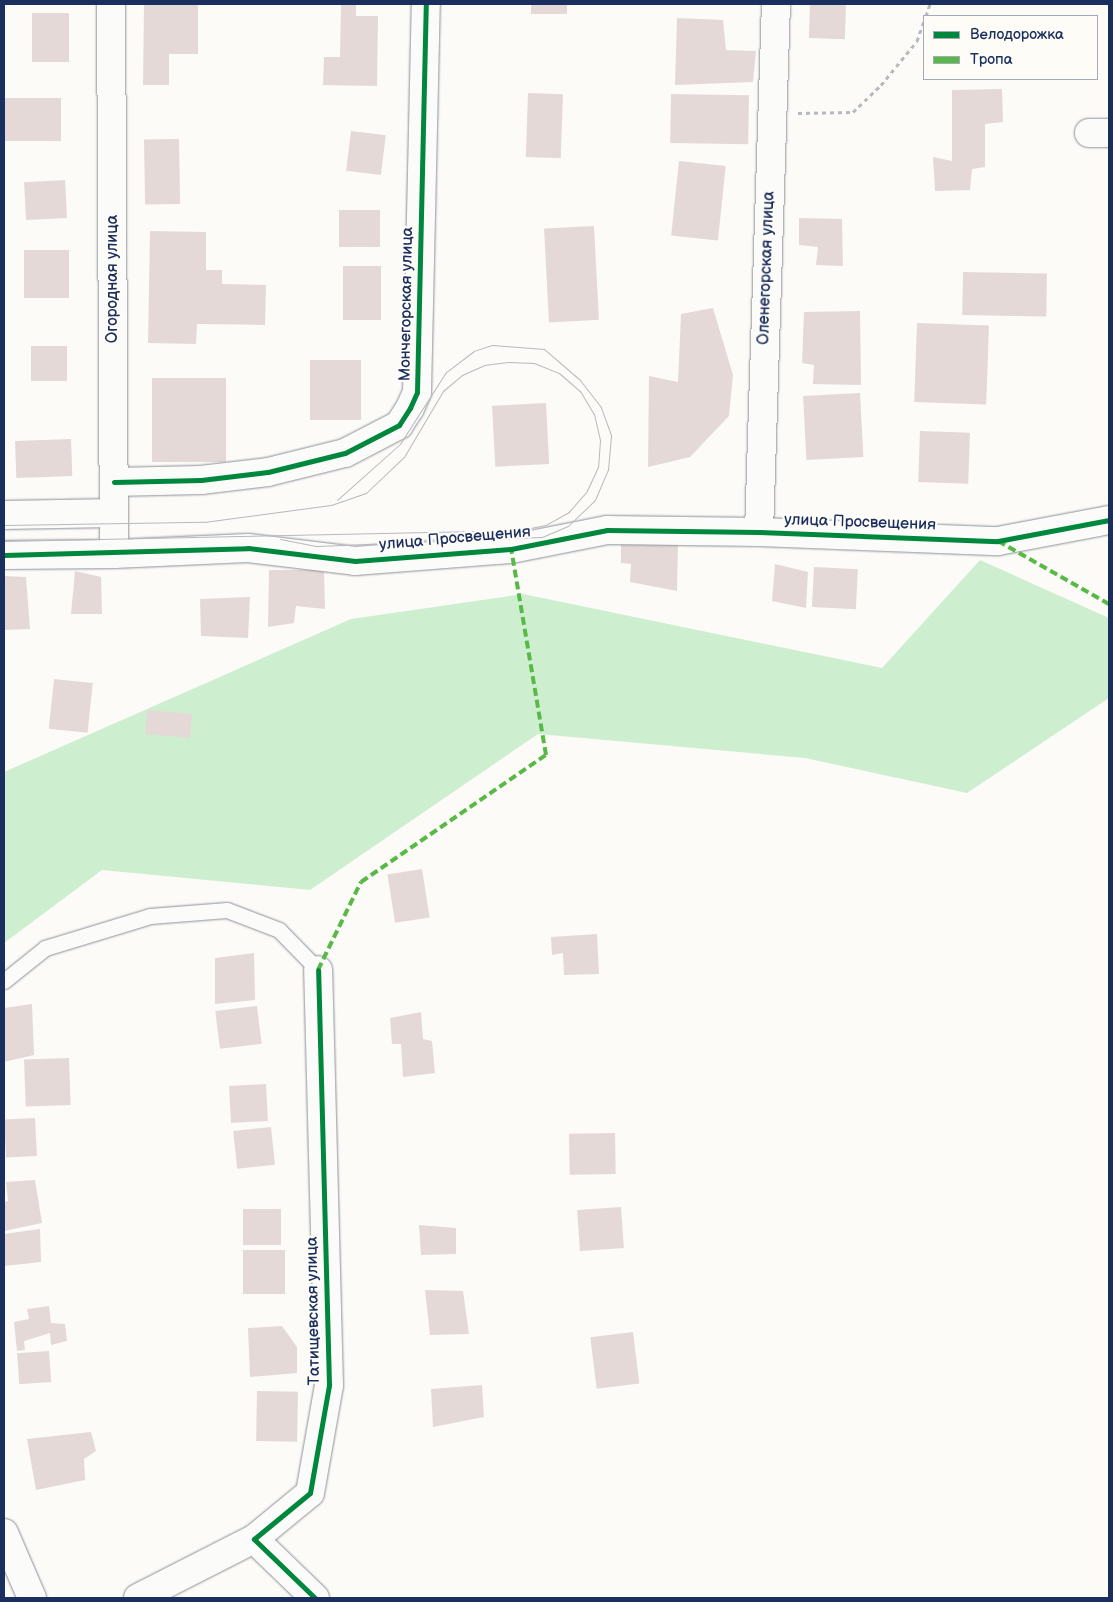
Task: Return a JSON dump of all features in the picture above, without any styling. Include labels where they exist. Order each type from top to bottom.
[{"type":"street","name":"Огородная улица","points":[[111,4],[114,554]]},
{"type":"street","name":"Мончегорская улица","points":[[114,482],[201,480],[268,472],[345,454],[398,425],[410,408],[417,392],[426,4]]},
{"type":"street","name":"Оленегорская улица","points":[[759,532],[776,4]]},
{"type":"street","points":[[4,514],[114,512]]},
{"type":"street","name":"улица Просвещения","points":[[4,555],[114,554],[248,548],[355,561],[511,549],[607,530],[759,532],[998,542],[1109,520]]},
{"type":"street","name":"Татищевская улица","points":[[138,1598],[254,1539],[310,1493],[329,1385],[318,970]]},
{"type":"street","points":[[4,1533],[32,1598]]},
{"type":"street","points":[[254,1539],[315,1598]]},
{"type":"lane","points":[[4,981],[45,948],[150,916],[227,910],[279,930],[318,970]]},
{"type":"path","points":[[772,114],[853,112],[881,85],[917,41],[923,24]]},
{"type":"green space","points":[[980,560],[1109,618],[1109,698],[967,793],[805,758],[538,734],[310,890],[102,870],[4,943],[4,772],[351,619],[523,594],[882,668]]},
{"type":"building","points":[[341,4],[356,4],[356,16],[378,16],[377,86],[323,85],[324,57],[340,57]]},
{"type":"building","points":[[531,4],[567,4],[567,14],[531,14]]},
{"type":"building","points":[[810,4],[846,5],[845,39],[809,38]]},
{"type":"building","points":[[144,5],[198,5],[198,54],[169,54],[169,85],[143,85]]},
{"type":"building","points":[[32,13],[69,13],[69,62],[32,62]]},
{"type":"building","points":[[677,18],[723,20],[726,50],[756,51],[753,82],[675,85]]},
{"type":"building","points":[[1002,89],[1003,122],[985,124],[985,167],[972,169],[970,190],[935,191],[933,157],[952,161],[952,90]]},
{"type":"building","points":[[528,93],[563,94],[561,158],[526,157]]},
{"type":"building","points":[[671,94],[749,95],[748,144],[670,143]]},
{"type":"building","points":[[5,98],[61,98],[61,141],[5,141]]},
{"type":"building","points":[[351,131],[386,135],[381,175],[346,171]]},
{"type":"building","points":[[179,139],[180,204],[145,205],[144,140]]},
{"type":"building","points":[[679,161],[726,166],[718,241],[671,236]]},
{"type":"building","points":[[65,180],[67,218],[26,220],[24,182]]},
{"type":"building","points":[[339,210],[380,210],[380,247],[339,247]]},
{"type":"building","points":[[799,218],[842,219],[843,266],[816,265],[818,247],[799,245]]},
{"type":"building","points":[[594,226],[599,320],[549,322],[544,229]]},
{"type":"building","points":[[150,231],[206,232],[206,270],[222,270],[222,284],[266,285],[265,325],[197,324],[196,344],[148,343]]},
{"type":"building","points":[[24,250],[69,250],[69,298],[24,298]]},
{"type":"building","points":[[343,266],[381,266],[381,320],[343,320]]},
{"type":"building","points":[[963,272],[1047,273],[1046,316],[962,315]]},
{"type":"building","points":[[713,308],[733,375],[729,416],[690,457],[648,467],[649,376],[678,382],[681,314]]},
{"type":"building","points":[[860,311],[861,385],[813,384],[814,365],[802,363],[804,312]]},
{"type":"building","points":[[917,323],[989,326],[986,404],[914,402]]},
{"type":"building","points":[[31,346],[67,346],[67,381],[31,381]]},
{"type":"building","points":[[310,360],[361,360],[361,420],[310,420]]},
{"type":"building","points":[[152,378],[226,378],[226,462],[152,462]]},
{"type":"building","points":[[860,393],[863,457],[806,460],[803,396]]},
{"type":"building","points":[[546,403],[549,464],[495,467],[492,406]]},
{"type":"building","points":[[920,431],[970,433],[968,484],[918,482]]},
{"type":"building","points":[[71,439],[72,476],[16,478],[15,441]]},
{"type":"building","points":[[621,542],[678,543],[677,591],[630,582],[631,564],[621,563]]},
{"type":"building","points":[[775,564],[808,572],[806,608],[772,601]]},
{"type":"building","points":[[814,567],[858,569],[856,609],[812,607]]},
{"type":"building","points":[[269,570],[324,570],[325,609],[296,606],[294,623],[268,627]]},
{"type":"building","points":[[75,571],[101,577],[102,614],[71,614]]},
{"type":"building","points":[[4,576],[26,577],[30,629],[4,630]]},
{"type":"building","points":[[250,597],[248,638],[201,636],[200,599]]},
{"type":"building","points":[[54,679],[93,683],[88,733],[49,729]]},
{"type":"building","points":[[147,710],[192,714],[190,738],[145,734]]},
{"type":"building","points":[[422,869],[430,917],[395,923],[387,874]]},
{"type":"building","points":[[597,934],[599,974],[564,975],[563,953],[552,955],[551,937]]},
{"type":"building","points":[[254,953],[255,1000],[215,1004],[215,958]]},
{"type":"building","points":[[32,1004],[34,1055],[4,1062],[4,1008]]},
{"type":"building","points":[[257,1006],[262,1044],[220,1049],[215,1011]]},
{"type":"building","points":[[421,1012],[423,1039],[432,1041],[435,1073],[403,1077],[401,1044],[392,1044],[390,1018]]},
{"type":"building","points":[[69,1058],[71,1105],[26,1107],[24,1060]]},
{"type":"building","points":[[266,1084],[268,1121],[231,1123],[229,1086]]},
{"type":"building","points":[[35,1118],[37,1156],[6,1158],[4,1120]]},
{"type":"building","points":[[271,1127],[275,1165],[237,1169],[233,1131]]},
{"type":"building","points":[[615,1133],[616,1174],[570,1175],[569,1134]]},
{"type":"building","points":[[35,1180],[42,1223],[4,1231],[4,1202],[8,1201],[6,1182]]},
{"type":"building","points":[[621,1207],[624,1248],[580,1251],[577,1210]]},
{"type":"building","points":[[243,1209],[281,1209],[281,1245],[243,1245]]},
{"type":"building","points":[[419,1225],[456,1228],[456,1254],[421,1255]]},
{"type":"building","points":[[40,1229],[41,1262],[4,1266],[4,1234]]},
{"type":"building","points":[[243,1250],[285,1250],[285,1294],[243,1294]]},
{"type":"building","points":[[425,1290],[463,1291],[469,1334],[430,1335]]},
{"type":"building","points":[[49,1306],[51,1323],[65,1324],[67,1341],[51,1345],[50,1333],[24,1341],[25,1350],[17,1351],[14,1322],[29,1319],[27,1309]]},
{"type":"building","points":[[282,1326],[297,1347],[297,1373],[250,1377],[248,1328]]},
{"type":"building","points":[[633,1332],[639,1384],[597,1389],[590,1337]]},
{"type":"building","points":[[49,1351],[51,1382],[19,1384],[17,1353]]},
{"type":"building","points":[[482,1385],[484,1417],[433,1427],[431,1389]]},
{"type":"building","points":[[257,1391],[298,1392],[297,1442],[256,1441]]},
{"type":"building","points":[[91,1432],[96,1451],[84,1459],[85,1480],[36,1490],[27,1439]]},
{"type":"tram line","points":[[280,539],[317,546],[542,537],[568,526],[595,500],[608,470],[611,435],[601,407],[580,380],[544,349],[492,345],[474,351],[446,372],[400,444],[337,500]]},
{"type":"tram line","points":[[4,525],[204,522],[331,505],[366,493],[404,457],[443,391],[462,375],[484,365],[508,362],[534,363],[559,373],[580,391],[594,414],[600,440],[598,467],[587,491],[569,512],[546,525],[520,530],[4,541]]},
{"type":"marked path","points":[[998,541],[1109,604]]},
{"type":"marked path","points":[[318,970],[361,882],[546,755],[511,549]]},
{"type":"cycle path","points":[[114,482],[201,480],[268,472],[345,453],[399,425],[410,408],[417,392],[426,4]]},
{"type":"cycle path","points":[[4,555],[248,548],[355,561],[511,549],[607,530],[759,532],[998,541],[1109,520]]},
{"type":"cycle path","points":[[315,1598],[254,1539],[310,1493],[329,1385],[318,970]]}]
